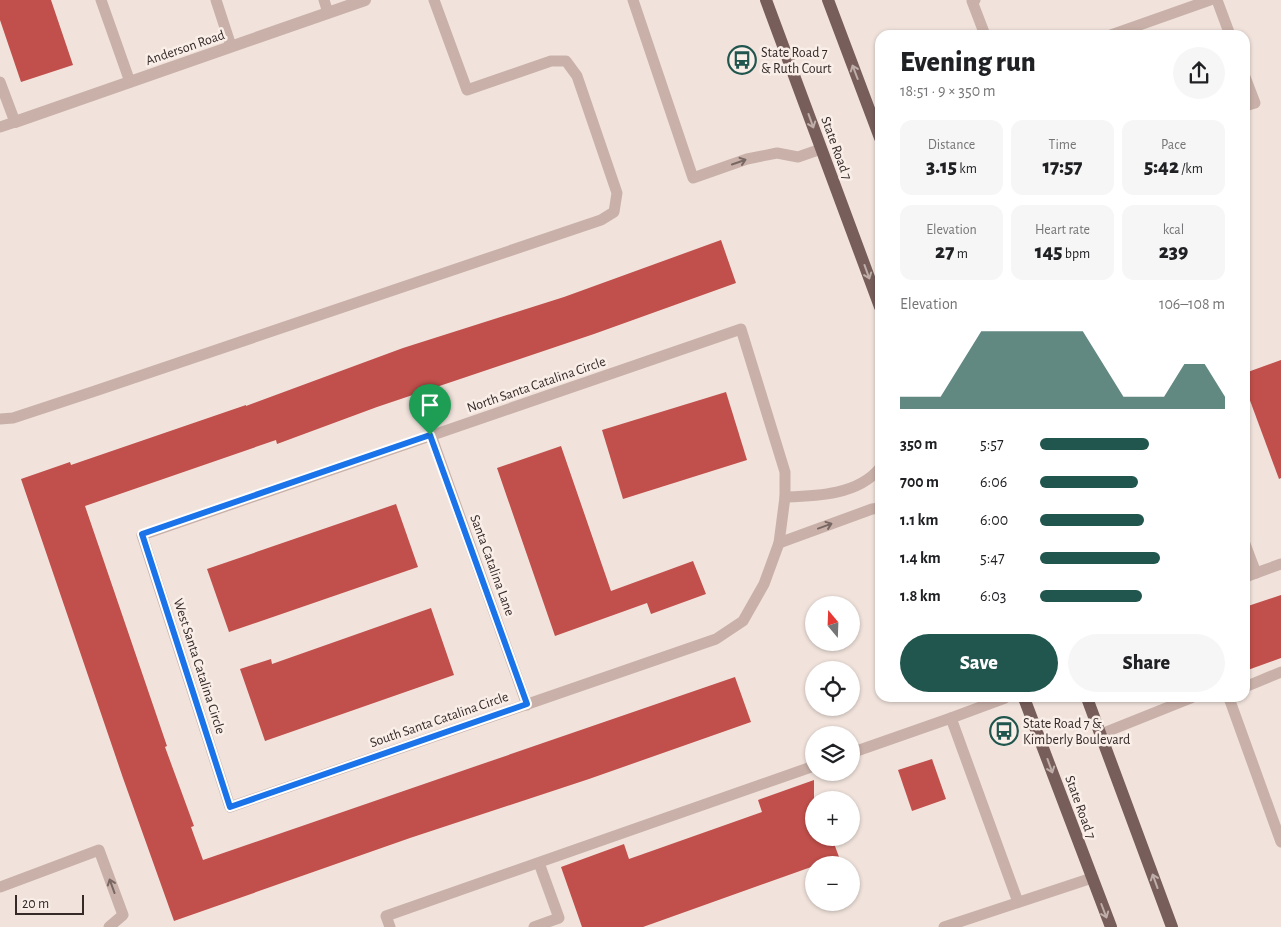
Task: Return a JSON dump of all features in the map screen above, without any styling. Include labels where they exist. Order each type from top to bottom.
[{"type":"main road","name":"State Road 7","points":[[766,0],[875,294]]},
{"type":"main road","points":[[828,0],[875,114]]},
{"type":"main road","name":"State Road 7","points":[[1026,702],[1111,927]]},
{"type":"main road","points":[[1089,702],[1172,927]]},
{"type":"street","name":"Anderson Road","points":[[15,122],[365,0]]},
{"type":"lane","points":[[101,0],[130,82]]},
{"type":"lane","points":[[216,0],[231,46]]},
{"type":"lane","points":[[324,0],[328,12]]},
{"type":"lane","points":[[0,419],[13,418],[86,394],[601,220],[614,212],[617,193],[578,76],[566,61],[551,61],[467,90],[434,0]]},
{"type":"lane","points":[[633,0],[693,178],[747,159],[777,153],[798,157],[821,149]]},
{"type":"lane","points":[[975,0],[972,1],[982,30]]},
{"type":"lane","points":[[1125,30],[1210,0]]},
{"type":"lane","points":[[1217,0],[1228,30]]},
{"type":"lane","points":[[0,82],[15,122],[0,127]]},
{"type":"lane","points":[[1250,91],[1254,103],[1250,104]]},
{"type":"lane","name":"North Santa Catalina Circle","points":[[142,534],[741,329]]},
{"type":"lane","name":"South Santa Catalina Circle","points":[[230,807],[716,639],[743,621],[764,584],[780,543],[785,497],[785,472],[741,329]]},
{"type":"lane","name":"Santa Catalina Lane","points":[[430,435],[527,704]]},
{"type":"lane","points":[[785,497],[821,496],[851,488],[875,474]]},
{"type":"lane","points":[[780,543],[875,509]]},
{"type":"lane","name":"West Santa Catalina Circle","points":[[142,534],[230,807]]},
{"type":"lane","points":[[1250,575],[1281,564]]},
{"type":"lane","points":[[1250,685],[1281,672]]},
{"type":"lane","points":[[860,750],[994,702]]},
{"type":"lane","points":[[1101,734],[1181,702]]},
{"type":"lane","points":[[1230,702],[1281,842]]},
{"type":"lane","points":[[950,718],[1018,902]]},
{"type":"lane","points":[[390,927],[386,916],[805,769]]},
{"type":"lane","points":[[0,888],[99,850],[123,915],[109,927]]},
{"type":"lane","points":[[534,927],[558,918],[539,862]]},
{"type":"lane","points":[[944,927],[1092,878]]},
{"type":"building","points":[[0,0],[51,0],[73,65],[21,82],[0,20]]},
{"type":"building","points":[[721,240],[736,283],[594,334],[377,407],[277,444],[276,440],[85,506],[167,746],[165,747],[194,826],[191,827],[203,860],[735,677],[751,722],[589,779],[410,838],[174,921],[21,479],[70,462],[71,465],[246,406],[403,348],[564,297]]},
{"type":"building","points":[[1281,360],[1281,478],[1279,479],[1250,401],[1250,371]]},
{"type":"building","points":[[726,392],[747,460],[623,499],[602,430]]},
{"type":"building","points":[[561,446],[611,591],[693,561],[706,594],[651,614],[647,603],[555,636],[497,468]]},
{"type":"building","points":[[396,504],[418,567],[229,632],[207,569]]},
{"type":"building","points":[[1281,595],[1281,658],[1250,669],[1250,605]]},
{"type":"building","points":[[431,608],[454,675],[265,741],[240,669],[271,659],[272,664]]},
{"type":"building","points":[[932,759],[946,799],[912,811],[898,770]]},
{"type":"building","points":[[814,781],[814,791],[805,791],[805,846],[835,846],[839,856],[805,856],[805,869],[643,927],[582,927],[561,867],[624,844],[629,859],[762,812],[758,800]]},
{"type":"place","name":"State Road 7 & Ruth Court","points":[[742,60]]},
{"type":"place","name":"State Road 7 & Kimberly Boulevard","points":[[1004,731]]},
{"type":"route","points":[[430,435],[527,704],[230,807],[142,534],[430,435]]}]
